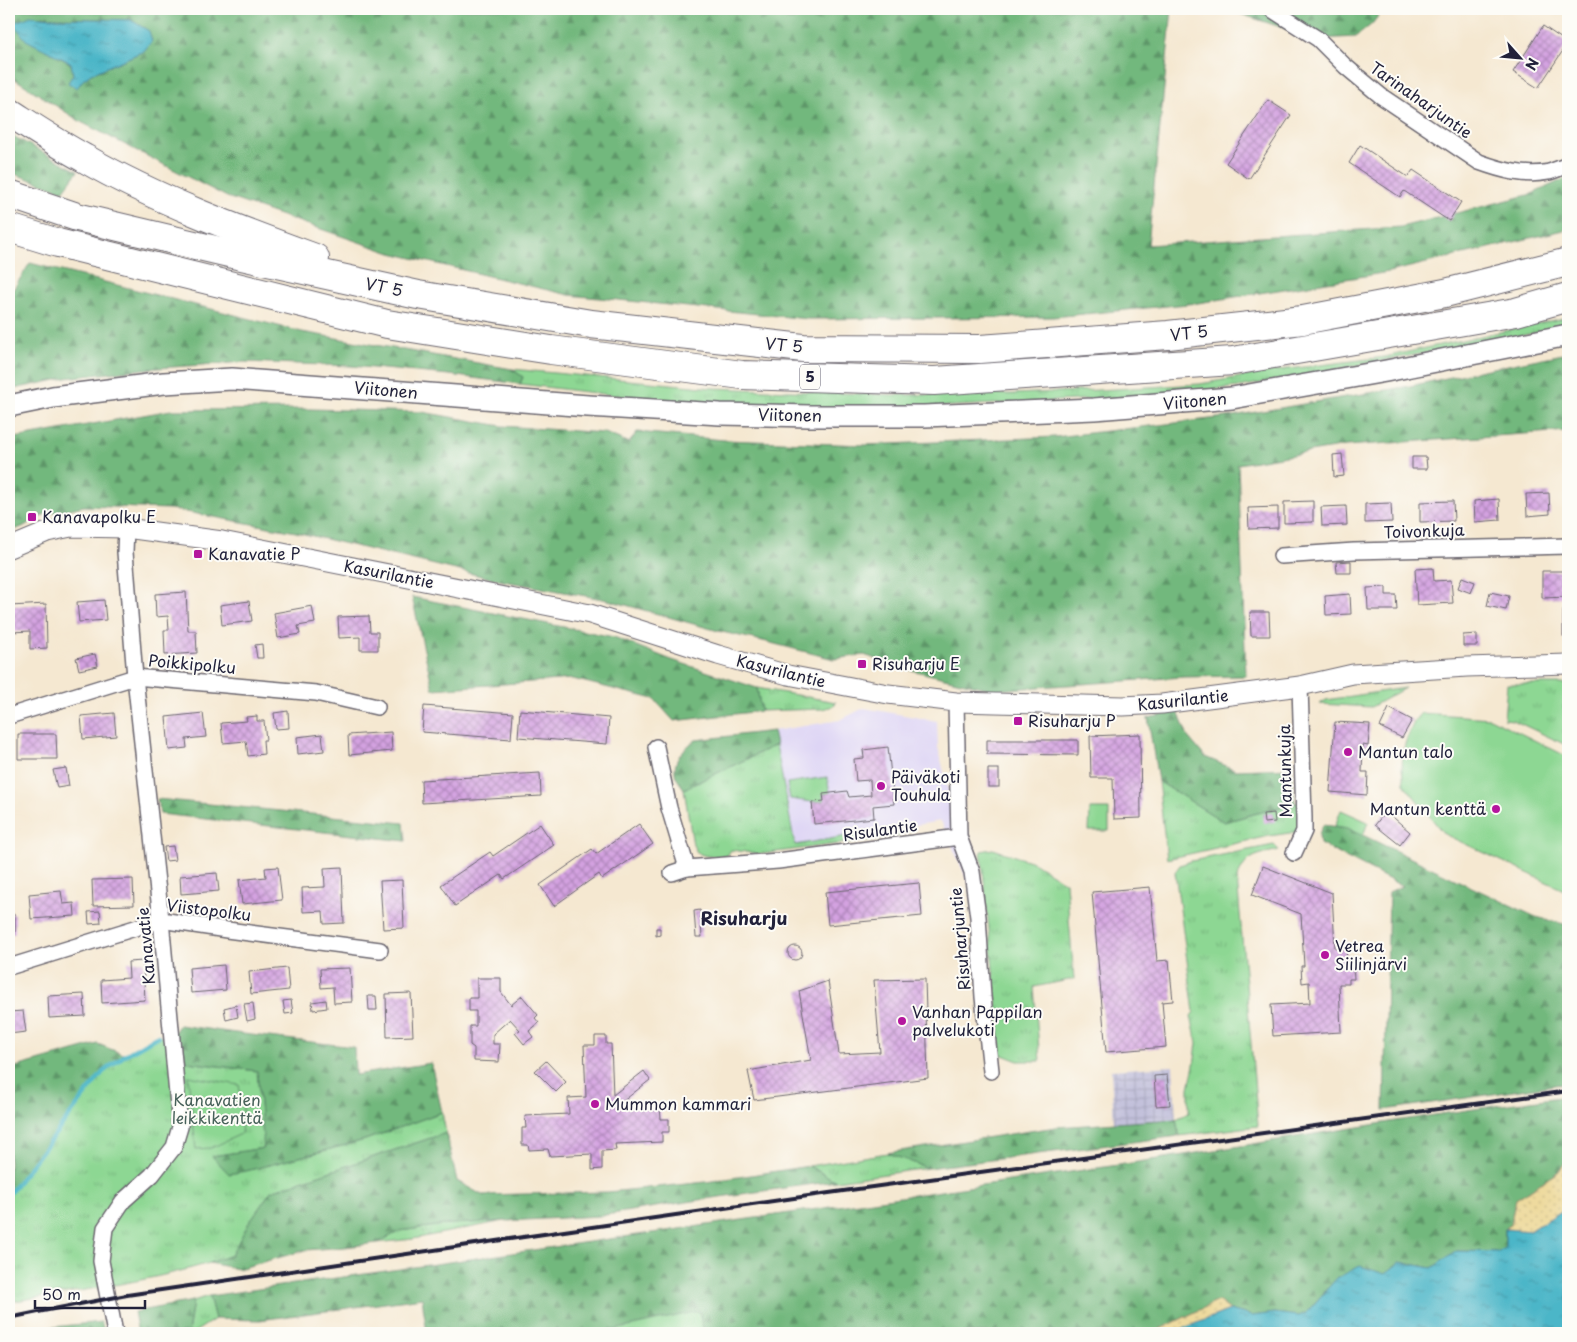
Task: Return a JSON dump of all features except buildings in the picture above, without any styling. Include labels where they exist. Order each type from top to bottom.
[{"type":"highway","points":[[9,112],[83,158],[120,178],[222,224],[418,295]]},
{"type":"highway","name":"VT 5","points":[[9,194],[77,217],[240,256],[418,295],[591,324],[804,348],[980,348],[1168,335],[1303,320],[1445,293],[1568,262]]},
{"type":"highway","name":"VT 5","points":[[16,230],[58,243],[387,324],[551,350],[742,375],[934,381],[1233,361],[1516,312],[1568,297]]},
{"type":"main road","name":"Viitonen","points":[[9,406],[53,397],[164,383],[232,379],[720,414],[924,416],[1094,409],[1232,398],[1568,336]]},
{"type":"street","name":"Tarinaharjuntie","points":[[1271,9],[1318,39],[1345,66],[1381,96],[1479,162],[1497,168],[1528,173],[1550,172],[1568,165]]},
{"type":"street","name":"Kasurilantie","points":[[9,548],[46,532],[71,527],[126,528],[222,541],[590,614],[788,675],[888,694],[956,702],[1123,706],[1162,704],[1300,686],[1362,673],[1568,664]]},
{"type":"street","name":"Kanavatie","points":[[115,1333],[101,1261],[105,1228],[123,1201],[152,1175],[174,1147],[180,1127],[161,920],[135,677],[125,552],[126,528]]},
{"type":"street","name":"Toivonkuja","points":[[1281,556],[1354,551],[1568,546]]},
{"type":"street","name":"Poikkipolku","points":[[9,716],[135,677],[316,693],[377,707]]},
{"type":"street","name":"Mantunkuja","points":[[1294,854],[1304,831],[1300,686]]},
{"type":"street","points":[[956,702],[959,837]]},
{"type":"street","points":[[656,747],[669,808],[687,868]]},
{"type":"street","name":"Risulantie","points":[[672,873],[687,868],[778,861],[959,837]]},
{"type":"street","name":"Risuharjuntie","points":[[959,837],[972,872],[978,917],[983,997],[992,1071]]},
{"type":"street","name":"Viistopolku","points":[[9,967],[161,920],[380,950]]},
{"type":"shaded area","points":[[864,708],[937,721],[938,747],[972,891],[941,821],[795,845],[773,731],[840,720]]},
{"type":"shaded area","points":[[1173,1066],[1176,1119],[1114,1123],[1111,1070]]},
{"type":"green space","points":[[9,9],[1172,9],[1148,245],[1401,227],[1532,194],[1568,177],[1568,229],[1389,272],[1198,303],[1053,317],[808,319],[569,295],[391,253],[227,197],[81,122],[9,75]],"holes":[[[42,16],[53,18],[131,20],[144,51],[91,74],[83,80],[73,74],[71,64],[61,58]]]},
{"type":"green space","points":[[1225,9],[1380,9],[1382,11],[1372,24],[1356,37],[1318,39]]},
{"type":"green space","points":[[9,134],[78,171],[63,191],[9,172]]},
{"type":"green space","points":[[30,263],[302,332],[512,369],[523,377],[520,384],[351,366],[244,362],[144,369],[66,378],[9,390],[9,296]]},
{"type":"green space","points":[[1568,317],[1568,327],[1239,387],[1135,397],[915,408],[822,409],[636,398],[520,384],[523,377],[512,369],[713,388],[893,395],[1014,394],[1098,390],[1200,384],[1280,370],[1385,357]]},
{"type":"green space","points":[[1568,353],[1568,431],[1346,446],[1238,464],[1246,676],[1183,677],[994,690],[907,669],[864,655],[834,659],[722,632],[608,600],[498,580],[296,532],[170,509],[84,506],[46,514],[9,532],[9,439],[171,410],[311,409],[422,412],[502,426],[605,433],[629,443],[637,432],[724,440],[865,445],[1055,437],[1227,417],[1410,386]]},
{"type":"green space","points":[[412,597],[614,637],[669,659],[757,688],[761,711],[674,721],[654,699],[573,679],[433,689]]},
{"type":"green space","points":[[1507,684],[1568,684],[1568,746],[1513,720],[1504,719]]},
{"type":"green space","points":[[757,688],[836,702],[834,706],[822,709],[761,711]]},
{"type":"green space","points":[[1405,688],[1371,707],[1320,704],[1326,700]]},
{"type":"green space","points":[[1178,712],[1188,737],[1205,757],[1236,770],[1291,768],[1295,803],[1224,822],[1158,781],[1148,718]]},
{"type":"green space","name":"Mantun kenttä","points":[[1421,713],[1490,718],[1568,757],[1568,892],[1444,834],[1404,784],[1402,769],[1403,751],[1415,720]]},
{"type":"green space","points":[[773,731],[776,745],[684,789],[676,776],[676,762],[685,749],[696,740]]},
{"type":"green space","points":[[776,745],[795,845],[899,827],[901,836],[761,854],[731,850],[727,856],[712,857],[697,852],[693,845],[684,789]]},
{"type":"green space","points":[[827,777],[830,793],[823,794],[824,801],[812,802],[790,799],[787,783]]},
{"type":"green space","points":[[1158,781],[1224,822],[1304,801],[1304,831],[1269,836],[1167,859]]},
{"type":"green space","points":[[157,799],[404,823],[406,841],[160,814]]},
{"type":"green space","points":[[1090,809],[1109,809],[1109,831],[1089,831]]},
{"type":"green space","points":[[1341,810],[1368,822],[1363,836],[1348,828],[1335,826]]},
{"type":"green space","points":[[1323,825],[1348,828],[1536,917],[1568,925],[1568,1083],[1384,1110],[1389,892],[1402,886],[1320,844],[1319,834]]},
{"type":"green space","points":[[1274,845],[1279,850],[1253,857],[1245,864],[1237,878],[1258,1126],[1179,1136],[1176,1119],[1189,1113],[1189,1088],[1197,1043],[1191,1016],[1194,1012],[1175,872],[1180,865],[1191,861]]},
{"type":"green space","points":[[993,849],[1033,862],[1066,883],[1074,979],[1034,987],[1040,1061],[1018,1061],[1000,1054],[981,851]]},
{"type":"green space","points":[[179,1025],[354,1047],[355,1075],[431,1063],[442,1112],[365,1140],[229,1174],[212,1156],[264,1148],[257,1071],[187,1062],[172,1037]]},
{"type":"green space","points":[[158,1036],[172,1037],[187,1062],[257,1071],[264,1148],[213,1156],[246,1171],[365,1140],[442,1112],[446,1133],[271,1191],[250,1221],[231,1256],[204,1265],[149,1278],[9,1302],[9,1194],[103,1072],[125,1055]]},
{"type":"green space","points":[[98,1044],[125,1055],[103,1073],[9,1194],[9,1069]]},
{"type":"green space","name":"Kanavatien leikkikenttä","points":[[188,1076],[239,1085],[243,1111],[241,1134],[211,1148],[196,1149]]},
{"type":"green space","points":[[1568,1096],[1568,1159],[1558,1172],[1516,1199],[1510,1225],[1505,1229],[1505,1247],[1499,1252],[1457,1251],[1432,1268],[1400,1262],[1385,1274],[1337,1278],[1306,1313],[1298,1316],[1275,1313],[1252,1316],[1230,1310],[1218,1301],[1152,1333],[704,1333],[699,1311],[602,1333],[427,1333],[422,1298],[260,1320],[215,1319],[209,1296],[1125,1164]]},
{"type":"green space","points":[[1176,1119],[1179,1136],[928,1168],[887,1153],[1056,1127]]},
{"type":"green space","points":[[446,1133],[457,1181],[482,1195],[608,1192],[706,1182],[809,1166],[836,1181],[599,1216],[451,1224],[400,1231],[377,1243],[306,1250],[238,1269],[209,1263],[231,1255],[250,1221],[271,1191]]},
{"type":"green space","points":[[887,1153],[928,1168],[836,1181],[809,1166]]},
{"type":"green space","points":[[504,1221],[413,1239],[377,1243],[400,1231],[451,1224]]},
{"type":"green space","points":[[209,1296],[215,1319],[193,1333],[188,1333],[193,1301]]},
{"type":"green space","points":[[193,1301],[188,1333],[138,1333],[134,1312]]},
{"type":"green space","points":[[699,1311],[704,1333],[602,1333]]},
{"type":"green space","points":[[101,1322],[105,1333],[18,1333],[33,1329]]},
{"type":"sand","points":[[1568,1159],[1568,1207],[1530,1231],[1505,1229],[1510,1225],[1516,1199],[1558,1172]]},
{"type":"sand","points":[[1218,1301],[1230,1310],[1171,1333],[1152,1333]]},
{"type":"water","points":[[31,16],[131,20],[149,31],[152,41],[144,51],[91,74],[77,88],[68,83],[73,74],[71,63],[26,40],[13,23]]},
{"type":"water","points":[[1568,1207],[1568,1333],[1171,1333],[1230,1310],[1252,1316],[1275,1313],[1298,1316],[1306,1313],[1337,1278],[1360,1266],[1385,1274],[1400,1262],[1432,1268],[1457,1251],[1499,1252],[1505,1247],[1505,1229],[1530,1231]]},
{"type":"waterway","points":[[9,1194],[103,1072],[125,1055],[158,1036]]},
{"type":"railway","points":[[9,1318],[127,1295],[578,1229],[1568,1091]]},
{"type":"place","name":"Kanavapolku E","points":[[32,517]]},
{"type":"place","name":"Kanavatie P","points":[[198,554]]},
{"type":"place","name":"Risuharju E","points":[[862,664]]},
{"type":"place","name":"Risuharju P","points":[[1018,721]]},
{"type":"place","name":"Mantun talo","points":[[1348,752]]},
{"type":"place","name":"Päiväkoti Touhula","points":[[881,786]]},
{"type":"place","name":"Mantun kenttä","points":[[1496,809]]},
{"type":"place","name":"Vetrea Siilinjärvi","points":[[1325,955]]},
{"type":"place","name":"Vanhan Pappilan palvelukoti","points":[[902,1021]]},
{"type":"place","name":"Mummon kammari","points":[[595,1104]]},
{"type":"district","name":"Risuharju","points":[[744,919]]}]
